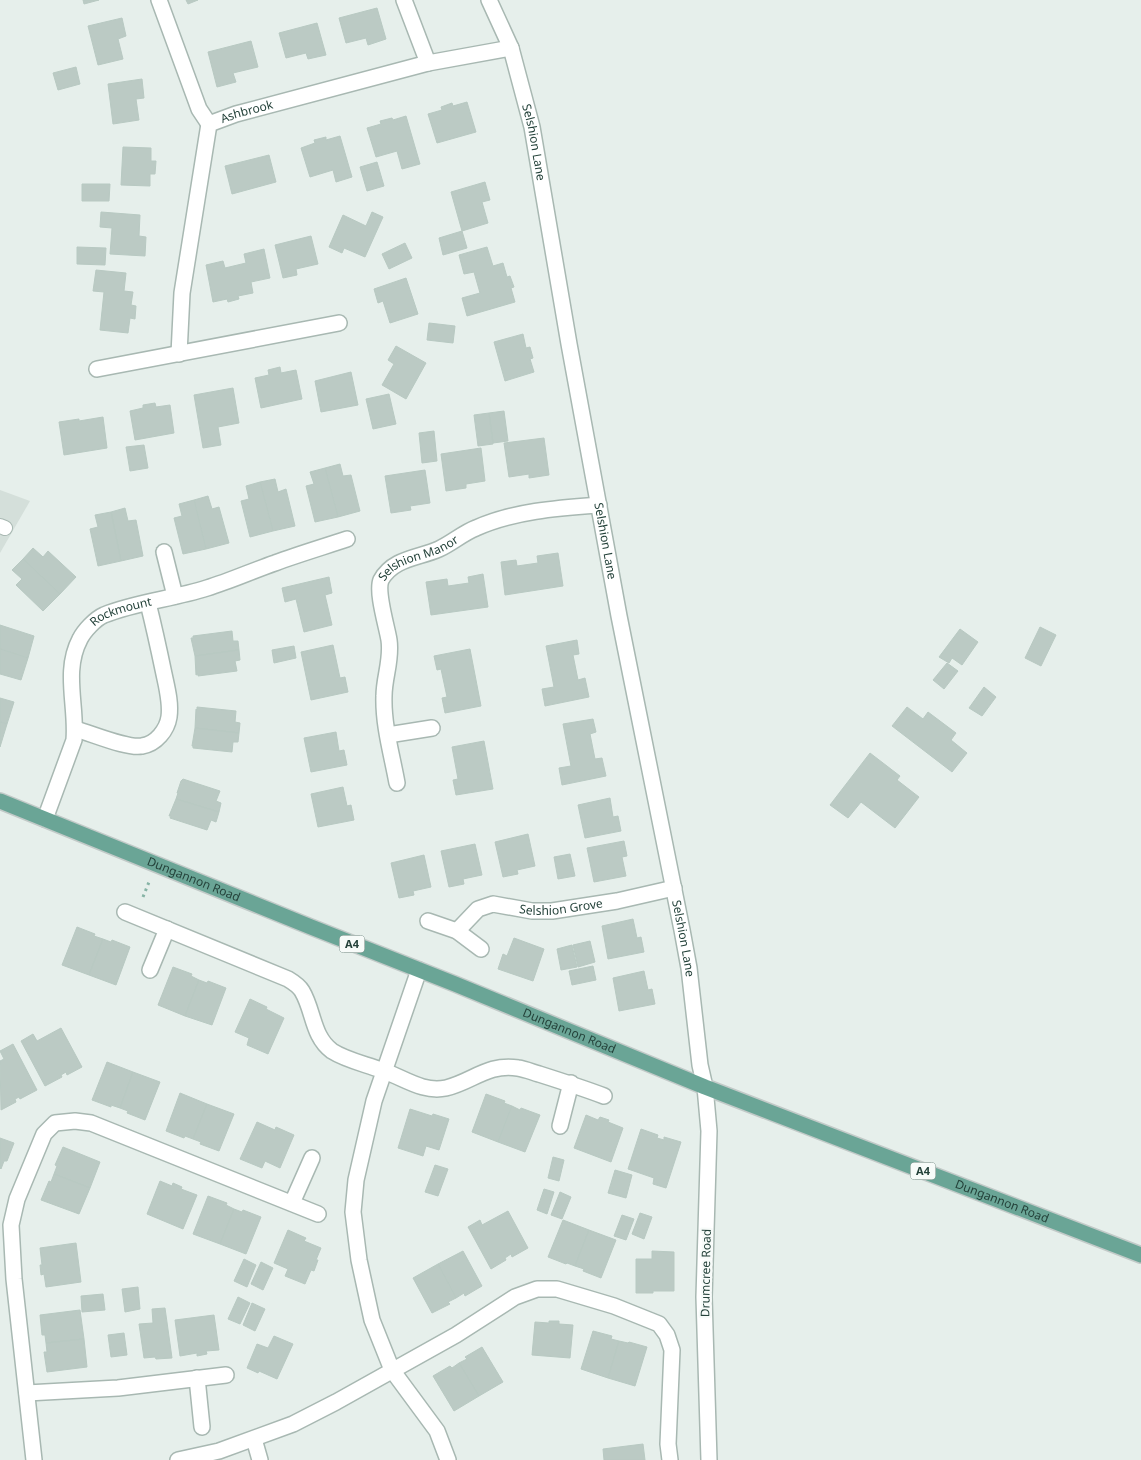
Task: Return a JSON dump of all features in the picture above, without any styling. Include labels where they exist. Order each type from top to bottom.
[{"type":"main road","name":"Dungannon Road","points":[[0,801],[705,1087],[1141,1255]]},
{"type":"street","points":[[159,0],[198,109],[209,124]]},
{"type":"street","points":[[404,0],[428,63]]},
{"type":"street","name":"Selshion Lane","points":[[489,0],[511,48],[532,127],[619,616],[689,968],[700,1064],[705,1087]]},
{"type":"street","name":"Ashbrook","points":[[179,354],[182,293],[209,124],[236,114],[428,63],[511,48]]},
{"type":"street","points":[[97,369],[338,323]]},
{"type":"street","name":"Selshion Manor","points":[[397,783],[384,712],[384,694],[390,661],[390,642],[380,597],[380,583],[387,572],[401,561],[441,548],[474,528],[488,523],[522,514],[567,507],[599,505]]},
{"type":"street","name":"Rockmount","points":[[45,819],[74,740],[75,729],[70,671],[74,653],[80,638],[101,616],[206,589],[347,538]]},
{"type":"street","points":[[164,552],[175,596]]},
{"type":"street","points":[[75,729],[117,742],[142,747],[158,739],[164,729],[169,717],[168,691],[148,603]]},
{"type":"street","points":[[388,735],[432,728]]},
{"type":"street","name":"Selshion Grove","points":[[457,931],[478,909],[493,904],[532,911],[552,911],[617,901],[674,888]]},
{"type":"street","points":[[130,914],[288,979],[301,989],[323,1044],[347,1058],[384,1071],[404,1081],[435,1090],[447,1088],[484,1071],[498,1068],[518,1068],[571,1083],[604,1096]]},
{"type":"street","points":[[428,921],[457,931],[481,949]]},
{"type":"street","points":[[150,970],[167,929]]},
{"type":"street","points":[[419,970],[374,1101],[356,1180],[353,1212],[359,1260],[372,1320],[392,1370],[437,1431],[448,1460]]},
{"type":"street","points":[[560,1126],[571,1083]]},
{"type":"street","name":"Drumcree Road","points":[[705,1087],[709,1131],[704,1297],[708,1460]]},
{"type":"street","points":[[34,1460],[14,1279],[11,1225],[17,1199],[44,1134],[55,1122],[75,1121],[90,1123],[318,1214]]},
{"type":"street","points":[[292,1203],[312,1158]]},
{"type":"street","points":[[178,1460],[219,1452],[294,1424],[456,1335],[515,1297],[537,1288],[557,1289],[614,1306],[659,1324],[667,1335],[672,1350],[668,1444],[670,1460]]},
{"type":"street","points":[[27,1393],[118,1388],[226,1375]]},
{"type":"street","points":[[197,1378],[202,1427]]},
{"type":"street","points":[[254,1439],[260,1460]]},
{"type":"path","points":[[130,914],[156,864]]},
{"type":"shaded area","points":[[0,490],[30,501],[0,553]]},
{"type":"building","points":[[83,0],[99,0],[84,4]]},
{"type":"building","points":[[186,0],[198,0],[188,4]]},
{"type":"building","points":[[377,8],[386,39],[368,45],[366,38],[346,43],[339,18]]},
{"type":"building","points":[[122,18],[126,36],[118,39],[123,59],[98,65],[88,26]]},
{"type":"building","points":[[317,23],[326,55],[308,59],[306,53],[286,58],[279,33]]},
{"type":"building","points":[[251,41],[258,67],[233,73],[236,82],[217,87],[208,52]]},
{"type":"building","points":[[76,67],[80,84],[58,90],[53,73]]},
{"type":"building","points":[[142,79],[144,98],[136,99],[139,120],[113,124],[108,84]]},
{"type":"building","points":[[467,102],[476,132],[437,143],[428,114],[442,110],[441,107],[452,103],[453,106]]},
{"type":"building","points":[[406,116],[420,164],[402,169],[397,151],[376,157],[367,128],[381,124],[380,121]]},
{"type":"building","points":[[340,136],[352,177],[336,182],[333,170],[310,177],[301,148],[315,143],[314,140],[326,137],[326,140]]},
{"type":"building","points":[[123,147],[151,148],[151,161],[156,161],[155,174],[150,174],[150,186],[121,185]]},
{"type":"building","points":[[269,155],[276,182],[232,194],[225,166]]},
{"type":"building","points":[[377,162],[384,186],[367,191],[360,167]]},
{"type":"building","points":[[485,182],[490,200],[482,202],[488,223],[462,231],[451,192]]},
{"type":"building","points":[[82,184],[110,184],[109,201],[82,201]]},
{"type":"building","points":[[101,212],[140,215],[139,236],[146,237],[145,256],[110,254],[112,228],[100,227]]},
{"type":"building","points":[[372,212],[383,217],[365,257],[344,248],[342,253],[329,247],[343,215],[366,226]]},
{"type":"building","points":[[462,231],[467,248],[443,255],[439,238]]},
{"type":"building","points":[[311,236],[318,264],[296,269],[297,275],[283,278],[275,245]]},
{"type":"building","points":[[405,243],[412,258],[389,269],[382,254]]},
{"type":"building","points":[[77,247],[106,248],[105,265],[77,264]]},
{"type":"building","points":[[487,247],[493,266],[503,263],[507,277],[510,276],[514,287],[511,288],[515,302],[467,316],[462,298],[480,293],[474,272],[464,274],[459,255]]},
{"type":"building","points":[[264,249],[270,278],[251,282],[253,293],[238,296],[239,299],[228,302],[227,299],[213,302],[206,265],[223,261],[225,268],[246,263],[244,254]]},
{"type":"building","points":[[96,270],[126,273],[124,291],[133,292],[131,305],[136,306],[135,319],[130,318],[128,333],[100,330],[104,292],[93,291]]},
{"type":"building","points":[[406,278],[418,314],[390,323],[383,301],[378,303],[374,289]]},
{"type":"building","points":[[429,323],[455,326],[453,343],[427,340]]},
{"type":"building","points":[[523,334],[526,348],[530,347],[533,358],[530,359],[534,372],[505,381],[494,342]]},
{"type":"building","points":[[396,346],[426,363],[406,399],[382,385],[394,364],[388,360]]},
{"type":"building","points":[[280,367],[281,373],[296,370],[302,399],[261,408],[255,378],[269,375],[268,370]]},
{"type":"building","points":[[351,372],[358,405],[321,412],[315,381]]},
{"type":"building","points":[[233,388],[239,423],[218,427],[221,445],[203,448],[194,395]]},
{"type":"building","points":[[389,394],[396,424],[373,429],[366,399]]},
{"type":"building","points":[[155,403],[156,407],[170,405],[174,433],[135,440],[130,411],[143,408],[143,405]]},
{"type":"building","points":[[504,411],[508,441],[493,443],[489,413]]},
{"type":"building","points":[[489,413],[493,444],[478,446],[474,415]]},
{"type":"building","points":[[103,417],[107,448],[64,455],[59,422]]},
{"type":"building","points":[[434,431],[437,461],[422,463],[419,433]]},
{"type":"building","points":[[544,438],[549,475],[529,478],[529,474],[509,477],[504,443]]},
{"type":"building","points":[[144,445],[148,468],[130,471],[126,447]]},
{"type":"building","points":[[481,448],[485,481],[466,484],[466,488],[446,491],[441,454]]},
{"type":"building","points":[[340,464],[343,476],[351,475],[360,511],[338,517],[325,468]]},
{"type":"building","points":[[325,468],[338,517],[315,522],[306,486],[314,484],[310,472]]},
{"type":"building","points":[[425,470],[430,503],[410,506],[411,510],[391,513],[385,476]]},
{"type":"building","points":[[275,479],[278,492],[286,489],[295,526],[273,531],[260,482]]},
{"type":"building","points":[[260,482],[273,531],[250,537],[241,501],[249,499],[246,486]]},
{"type":"building","points":[[208,496],[212,509],[219,507],[229,543],[206,549],[194,500]]},
{"type":"building","points":[[194,500],[206,549],[183,554],[174,518],[182,516],[179,504]]},
{"type":"building","points":[[125,508],[128,521],[136,520],[143,556],[121,561],[111,512]]},
{"type":"building","points":[[111,512],[121,561],[98,566],[90,529],[98,527],[95,515]]},
{"type":"building","points":[[33,548],[43,557],[48,551],[76,577],[60,594],[23,559]]},
{"type":"building","points":[[558,553],[563,586],[505,595],[501,562],[516,560],[517,566],[538,563],[537,556]]},
{"type":"building","points":[[23,559],[60,594],[43,611],[16,585],[22,579],[12,570]]},
{"type":"building","points":[[483,574],[488,607],[431,615],[426,582],[447,579],[448,586],[469,583],[468,577]]},
{"type":"building","points":[[329,577],[332,593],[325,595],[332,625],[304,632],[296,599],[285,602],[282,588]]},
{"type":"building","points":[[0,625],[34,636],[28,658],[0,649]]},
{"type":"building","points":[[1040,627],[1056,635],[1041,666],[1025,658]]},
{"type":"building","points":[[960,629],[978,642],[962,665],[952,658],[949,663],[939,657]]},
{"type":"building","points":[[232,631],[233,641],[238,641],[239,650],[195,656],[191,638],[193,636]]},
{"type":"building","points":[[577,640],[579,654],[573,655],[578,680],[585,678],[589,697],[545,706],[542,689],[554,687],[546,646]]},
{"type":"building","points":[[333,645],[340,678],[345,677],[348,692],[311,700],[301,652]]},
{"type":"building","points":[[294,646],[296,658],[274,663],[272,650]]},
{"type":"building","points":[[0,649],[28,658],[21,680],[0,674]]},
{"type":"building","points":[[470,649],[481,706],[445,713],[442,698],[447,697],[441,669],[437,670],[434,656]]},
{"type":"building","points":[[239,650],[240,660],[235,661],[237,671],[196,675],[195,656]]},
{"type":"building","points":[[947,663],[958,671],[944,689],[933,680]]},
{"type":"building","points":[[984,687],[996,697],[982,716],[969,708]]},
{"type":"building","points":[[0,698],[14,702],[7,724],[0,722]]},
{"type":"building","points":[[197,707],[236,711],[235,722],[240,723],[239,733],[195,728]]},
{"type":"building","points":[[907,707],[923,719],[928,712],[956,733],[951,740],[967,753],[952,772],[892,726]]},
{"type":"building","points":[[593,719],[596,732],[590,734],[595,759],[602,758],[606,776],[562,785],[559,768],[571,766],[563,724]]},
{"type":"building","points":[[0,722],[7,724],[0,747]]},
{"type":"building","points":[[195,728],[239,733],[238,742],[233,742],[232,752],[193,748]]},
{"type":"building","points":[[336,732],[339,751],[344,750],[347,765],[311,772],[304,738]]},
{"type":"building","points":[[484,741],[493,789],[456,795],[453,780],[458,779],[452,747]]},
{"type":"building","points":[[870,753],[900,776],[897,780],[919,797],[895,828],[861,802],[848,818],[830,805]]},
{"type":"building","points":[[183,779],[220,791],[216,801],[221,803],[219,812],[176,799]]},
{"type":"building","points":[[343,787],[347,806],[351,805],[354,820],[318,827],[311,794]]},
{"type":"building","points":[[610,798],[613,817],[618,816],[621,831],[585,838],[578,805]]},
{"type":"building","points":[[176,799],[219,812],[216,822],[211,820],[207,830],[170,818],[171,816],[169,816]]},
{"type":"building","points":[[528,834],[535,866],[517,870],[518,874],[503,877],[495,842]]},
{"type":"building","points":[[624,841],[627,856],[622,857],[626,876],[594,882],[587,848]]},
{"type":"building","points":[[475,844],[482,875],[463,879],[464,884],[449,887],[441,851]]},
{"type":"building","points":[[570,854],[575,876],[558,879],[554,857]]},
{"type":"building","points":[[424,855],[431,887],[413,891],[414,895],[399,898],[391,863]]},
{"type":"building","points":[[633,919],[637,938],[641,937],[644,952],[608,959],[602,926]]},
{"type":"building","points":[[77,927],[103,939],[89,975],[62,965]]},
{"type":"building","points":[[514,938],[544,949],[533,981],[498,969],[503,954],[507,956]]},
{"type":"building","points":[[103,939],[111,942],[112,940],[130,947],[116,985],[89,975]]},
{"type":"building","points":[[590,941],[595,962],[578,967],[573,945]]},
{"type":"building","points":[[572,945],[577,967],[561,970],[557,949]]},
{"type":"building","points":[[593,966],[596,980],[572,985],[569,971]]},
{"type":"building","points":[[173,967],[192,974],[191,976],[199,980],[185,1016],[158,1005]]},
{"type":"building","points":[[644,971],[648,990],[652,989],[655,1004],[619,1011],[613,978]]},
{"type":"building","points":[[199,980],[207,983],[208,981],[226,988],[212,1025],[185,1016]]},
{"type":"building","points":[[250,999],[284,1018],[268,1054],[247,1045],[249,1038],[235,1032]]},
{"type":"building","points":[[61,1028],[82,1067],[67,1075],[66,1072],[61,1075],[62,1077],[45,1086],[21,1041],[33,1034],[37,1041]]},
{"type":"building","points":[[13,1044],[37,1090],[20,1099],[19,1097],[15,1099],[16,1102],[1,1110],[0,1061],[4,1059],[0,1051]]},
{"type":"building","points":[[107,1062],[133,1072],[120,1108],[111,1105],[111,1107],[92,1100]]},
{"type":"building","points":[[133,1072],[160,1082],[145,1120],[120,1108]]},
{"type":"building","points":[[180,1093],[207,1104],[193,1139],[185,1136],[184,1138],[166,1131]]},
{"type":"building","points":[[486,1094],[505,1101],[504,1103],[512,1106],[498,1142],[472,1132]]},
{"type":"building","points":[[207,1104],[234,1114],[219,1151],[200,1144],[201,1142],[193,1139]]},
{"type":"building","points":[[512,1106],[540,1115],[525,1152],[498,1142]]},
{"type":"building","points":[[410,1109],[449,1119],[439,1150],[426,1146],[423,1156],[398,1148]]},
{"type":"building","points":[[586,1115],[598,1120],[600,1117],[609,1120],[608,1122],[623,1128],[611,1162],[574,1148]]},
{"type":"building","points":[[257,1122],[275,1130],[276,1127],[294,1135],[280,1168],[265,1161],[262,1168],[240,1159]]},
{"type":"building","points":[[641,1129],[658,1135],[657,1138],[664,1140],[664,1137],[681,1142],[666,1188],[653,1184],[654,1178],[628,1169]]},
{"type":"building","points":[[0,1138],[14,1143],[7,1161],[4,1161],[1,1169],[0,1168]]},
{"type":"building","points":[[63,1147],[100,1162],[90,1188],[54,1174],[57,1166],[55,1165]]},
{"type":"building","points":[[553,1157],[564,1160],[559,1181],[548,1178]]},
{"type":"building","points":[[435,1165],[448,1169],[438,1196],[425,1192]]},
{"type":"building","points":[[615,1170],[632,1175],[626,1198],[608,1193]]},
{"type":"building","points":[[54,1174],[90,1188],[79,1214],[41,1200]]},
{"type":"building","points":[[160,1181],[172,1186],[173,1183],[182,1187],[181,1189],[197,1195],[183,1229],[147,1214]]},
{"type":"building","points":[[544,1189],[554,1192],[547,1214],[537,1210]]},
{"type":"building","points":[[560,1192],[571,1197],[562,1219],[551,1215]]},
{"type":"building","points":[[208,1196],[227,1203],[226,1205],[234,1209],[220,1244],[193,1234]]},
{"type":"building","points":[[234,1209],[242,1212],[243,1210],[261,1217],[246,1254],[220,1244]]},
{"type":"building","points":[[508,1211],[528,1248],[512,1257],[511,1254],[505,1258],[506,1260],[491,1269],[468,1227],[480,1220],[482,1225]]},
{"type":"building","points":[[640,1213],[652,1217],[644,1239],[632,1234]]},
{"type":"building","points":[[622,1215],[634,1219],[626,1240],[614,1236]]},
{"type":"building","points":[[563,1220],[589,1230],[575,1266],[548,1257]]},
{"type":"building","points":[[288,1230],[306,1238],[304,1241],[321,1248],[314,1271],[311,1270],[305,1284],[285,1276],[288,1269],[274,1263]]},
{"type":"building","points":[[589,1230],[616,1240],[601,1278],[575,1266]]},
{"type":"building","points":[[76,1243],[81,1282],[46,1287],[44,1274],[41,1275],[40,1248]]},
{"type":"building","points":[[463,1251],[482,1286],[465,1296],[464,1293],[456,1298],[438,1264]]},
{"type":"building","points":[[652,1251],[674,1252],[674,1291],[636,1293],[636,1259],[652,1259]]},
{"type":"building","points":[[244,1259],[256,1265],[247,1287],[234,1281]]},
{"type":"building","points":[[261,1262],[273,1268],[263,1290],[251,1284]]},
{"type":"building","points":[[438,1264],[456,1298],[448,1302],[450,1304],[432,1313],[413,1278]]},
{"type":"building","points":[[138,1287],[140,1309],[125,1312],[122,1289]]},
{"type":"building","points":[[103,1294],[105,1310],[82,1312],[81,1296]]},
{"type":"building","points":[[238,1297],[250,1303],[240,1324],[228,1319]]},
{"type":"building","points":[[252,1303],[265,1309],[255,1331],[243,1325]]},
{"type":"building","points":[[165,1308],[172,1358],[144,1358],[139,1324],[153,1323],[152,1309]]},
{"type":"building","points":[[80,1310],[84,1339],[46,1343],[45,1335],[42,1335],[40,1315]]},
{"type":"building","points":[[214,1315],[219,1350],[206,1351],[207,1354],[197,1356],[197,1353],[180,1356],[175,1320]]},
{"type":"building","points":[[549,1321],[559,1321],[559,1324],[573,1325],[570,1358],[532,1355],[535,1322],[549,1323]]},
{"type":"building","points":[[593,1331],[612,1336],[611,1339],[619,1341],[608,1378],[581,1369]]},
{"type":"building","points":[[124,1333],[127,1355],[111,1357],[108,1335]]},
{"type":"building","points":[[274,1336],[293,1344],[277,1379],[247,1368],[257,1344],[268,1348]]},
{"type":"building","points":[[84,1339],[87,1367],[47,1372],[44,1352],[47,1352],[46,1343]]},
{"type":"building","points":[[619,1341],[647,1347],[635,1386],[608,1378]]},
{"type":"building","points":[[482,1347],[503,1382],[479,1396],[459,1363]]},
{"type":"building","points":[[459,1363],[479,1396],[454,1411],[433,1376]]},
{"type":"building","points":[[643,1444],[645,1460],[604,1460],[603,1449]]}]
